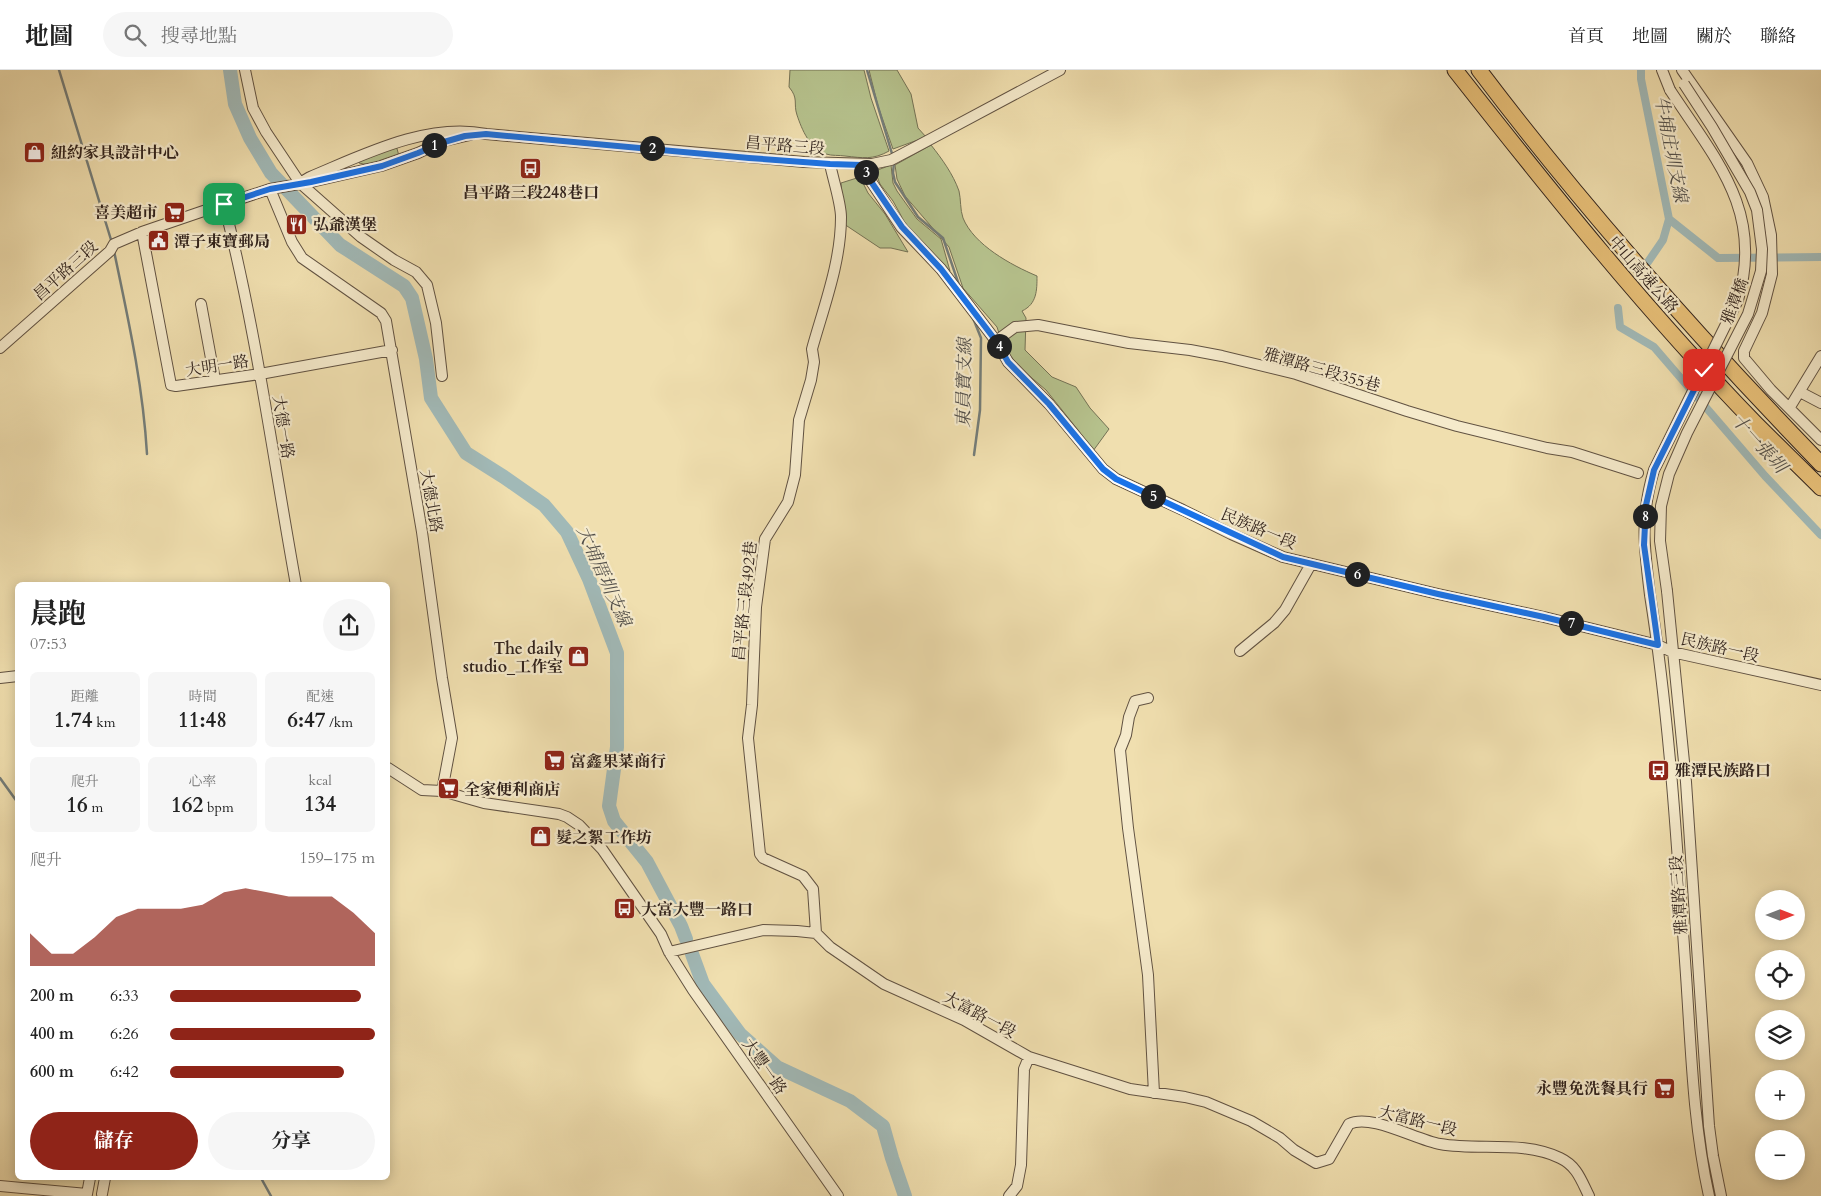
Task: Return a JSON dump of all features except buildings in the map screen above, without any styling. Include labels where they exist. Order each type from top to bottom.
[{"type":"highway","name":"中山高速公路","points":[[1455,70],[1545,184],[1670,331],[1756,424],[1821,488]]},
{"type":"highway","name":"中山高速公路","points":[[1479,70],[1596,217],[1678,313],[1821,464]]},
{"type":"street","points":[[245,70],[253,108],[266,132],[300,183],[361,237],[394,260],[416,272],[427,285],[436,324],[442,376]]},
{"type":"street","name":"昌平路三段","points":[[300,183],[310,177],[393,143],[451,131],[468,130],[486,134],[830,164],[862,165],[880,163],[895,158],[1060,70]]},
{"type":"street","name":"雅潭橋","points":[[1650,595],[1644,545],[1644,524],[1649,488],[1654,470],[1738,300],[1745,262],[1744,226],[1734,193],[1720,165],[1670,90],[1662,70]]},
{"type":"street","name":"雅潭橋","points":[[1667,591],[1660,541],[1660,506],[1669,474],[1687,433],[1748,314],[1758,284],[1761,264],[1760,228],[1757,210],[1750,192],[1684,84],[1678,70]]},
{"type":"street","points":[[1682,70],[1747,163],[1763,197],[1772,235],[1772,274],[1762,312],[1744,350],[1744,358],[1771,390],[1821,440]]},
{"type":"street","name":"昌平路三段","points":[[0,348],[112,247],[142,232],[270,189],[382,166],[444,142],[465,136],[486,134]]},
{"type":"street","name":"昌平路三段492巷","points":[[816,933],[813,889],[803,876],[763,858],[760,854],[748,738],[752,704],[756,607],[765,539],[788,502],[795,475],[799,420],[811,380],[814,362],[812,349],[834,270],[840,236],[841,215],[830,164]]},
{"type":"street","name":"民族路一段","points":[[862,165],[902,227],[941,269],[978,320],[996,341],[1008,362],[1049,404],[1103,469],[1116,479],[1283,557],[1544,617],[1658,645],[1672,652],[1821,685]]},
{"type":"street","name":"大德北路","points":[[270,189],[292,242],[302,258],[382,313],[386,320],[422,532],[452,738],[442,791]]},
{"type":"street","name":"大德一路","points":[[224,204],[241,275],[260,374],[280,504],[295,582]]},
{"type":"street","name":"大明一路","points":[[142,232],[171,385],[176,386],[260,374],[392,350]]},
{"type":"street","points":[[202,304],[215,380]]},
{"type":"street","name":"雅潭路三段355巷","points":[[996,341],[1015,327],[1038,324],[1129,343],[1190,350],[1222,356],[1296,374],[1457,426],[1572,452],[1638,473]]},
{"type":"street","points":[[1790,408],[1821,356]]},
{"type":"street","points":[[1800,392],[1821,402]]},
{"type":"street","points":[[1240,651],[1274,623],[1285,610],[1311,564]]},
{"type":"street","name":"雅潭路三段","points":[[1667,591],[1686,782],[1709,1126],[1721,1196]]},
{"type":"street","name":"雅潭路三段","points":[[1650,595],[1658,645],[1671,760],[1696,1108],[1700,1148],[1709,1196]]},
{"type":"street","points":[[0,678],[15,676]]},
{"type":"street","points":[[1148,698],[1135,701],[1120,750],[1128,828],[1148,975],[1154,1093]]},
{"type":"street","points":[[390,769],[422,790],[442,791],[484,803],[558,814],[578,825],[602,849],[661,934],[669,952],[764,930],[816,933]]},
{"type":"street","name":"大富路一段","points":[[816,933],[830,947],[884,984],[964,1020],[1028,1057],[1130,1089],[1206,1102],[1251,1121],[1316,1163],[1329,1159],[1349,1124],[1354,1122],[1387,1125],[1414,1137],[1439,1144],[1535,1150],[1558,1157],[1572,1165],[1589,1196]]},
{"type":"street","name":"大豐一路","points":[[669,952],[838,1196]]},
{"type":"street","points":[[1009,1196],[1017,1186],[1021,1165],[1024,1069],[1028,1057]]},
{"type":"street","points":[[0,1186],[87,1194],[90,1180]]},
{"type":"street","points":[[102,1194],[105,1180]]},
{"type":"green space","points":[[790,70],[864,70],[871,98],[889,151],[878,156],[863,158],[828,155],[815,148],[804,133],[797,115],[795,98],[789,87]]},
{"type":"green space","points":[[869,70],[897,70],[911,94],[918,128],[926,137],[893,149],[878,106]]},
{"type":"green space","points":[[396,145],[399,156],[373,163],[359,163],[360,160]]},
{"type":"green space","points":[[931,145],[954,179],[959,191],[961,212],[968,228],[994,253],[1037,276],[1033,301],[1031,305],[1022,311],[1026,318],[1025,350],[1052,377],[1076,387],[1090,408],[1109,429],[1093,451],[1046,390],[1020,368],[1003,346],[997,327],[963,288],[949,247],[905,196],[897,179],[895,165]]},
{"type":"green space","points":[[891,165],[893,183],[897,191],[917,219],[941,239],[950,271],[913,233],[880,184],[875,171]]},
{"type":"green space","points":[[860,177],[868,193],[885,214],[908,252],[891,248],[880,248],[844,224],[841,183]]},
{"type":"waterway","points":[[59,70],[112,243]]},
{"type":"waterway","name":"大埔厝圳支線","points":[[230,70],[235,104],[250,138],[271,173],[340,245],[404,286],[412,298],[426,359],[431,398],[466,453],[544,505],[567,532],[589,579],[617,653],[617,747],[609,806],[614,821],[647,862],[686,939]]},
{"type":"waterway","name":"東員寶支線","points":[[867,70],[893,157]]},
{"type":"waterway","name":"牛埔庄圳支線","points":[[1641,70],[1641,79],[1669,219],[1718,258],[1821,257]]},
{"type":"waterway","name":"東員寶支線","points":[[894,162],[893,173],[895,182],[918,217],[943,238],[959,285]]},
{"type":"waterway","name":"十一張圳","points":[[1648,262],[1663,240],[1669,219]]},
{"type":"waterway","points":[[114,251],[130,326],[142,403],[147,454]]},
{"type":"waterway","name":"十一張圳","points":[[1618,308],[1620,327],[1654,347],[1765,476],[1821,535]]},
{"type":"waterway","name":"東員寶支線","points":[[973,318],[981,338],[980,410],[974,455]]},
{"type":"waterway","points":[[0,778],[15,799]]},
{"type":"waterway","points":[[692,954],[703,984],[740,1034],[777,1067],[850,1101],[883,1126],[905,1196]]},
{"type":"waterway","points":[[262,1180],[271,1196]]},
{"type":"place","name":"紐約家具設計中心","points":[[35,152]]},
{"type":"place","name":"昌平路三段248巷口","points":[[531,168]]},
{"type":"place","name":"喜美超市","points":[[174,212]]},
{"type":"place","name":"弘爺漢堡","points":[[297,224]]},
{"type":"place","name":"潭子東寶郵局","points":[[158,241]]},
{"type":"place","name":"The daily studio_工作室","points":[[579,657]]},
{"type":"place","name":"富鑫果菜商行","points":[[554,761]]},
{"type":"place","name":"雅潭民族路口","points":[[1659,770]]},
{"type":"place","name":"全家便利商店","points":[[448,789]]},
{"type":"place","name":"髮之絮工作坊","points":[[540,837]]},
{"type":"place","name":"大富大豐一路口","points":[[625,909]]},
{"type":"place","name":"永豐免洗餐具行","points":[[1664,1088]]},
{"type":"route","points":[[224,204],[270,189],[382,166],[418,153],[436,144],[465,136],[486,134],[749,158],[862,165],[902,227],[941,269],[978,320],[996,341],[1008,362],[1049,404],[1103,469],[1116,479],[1283,557],[1658,645],[1644,545],[1646,505],[1654,470],[1704,370]]}]
